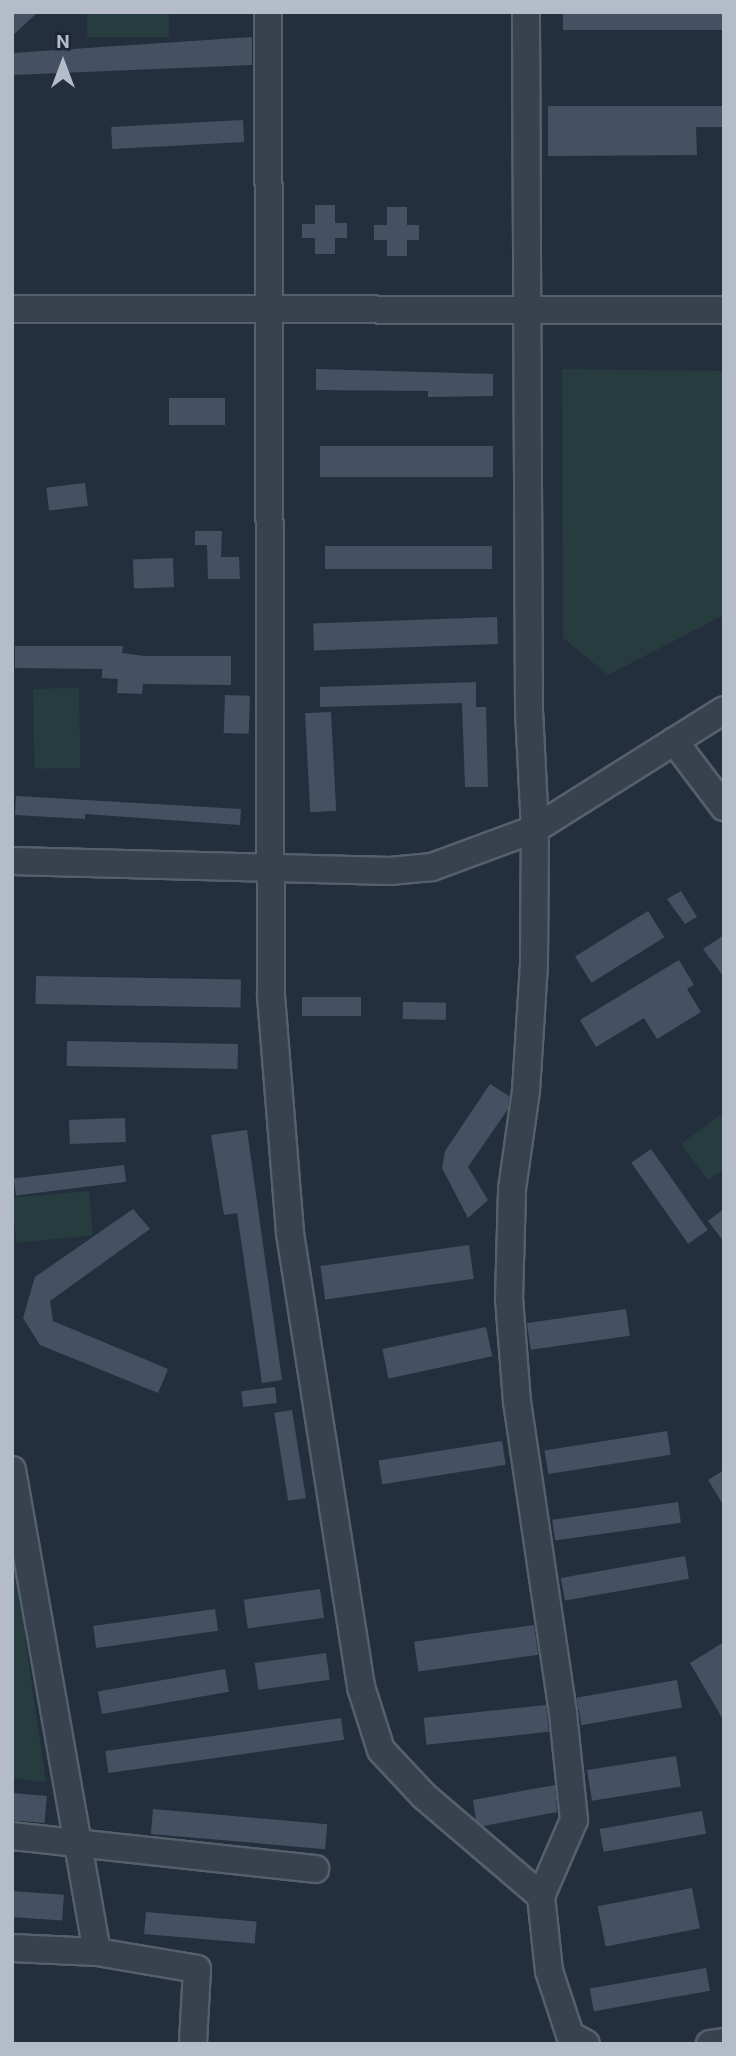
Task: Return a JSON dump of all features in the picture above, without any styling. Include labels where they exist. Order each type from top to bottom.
[{"type":"lane","points":[[268,12],[272,611],[269,866],[271,996],[290,1233],[361,1687],[381,1750],[424,1796],[541,1896]]},
{"type":"lane","points":[[526,12],[530,310],[529,709],[535,829],[534,964],[526,1091],[512,1189],[509,1299],[517,1402],[563,1713],[574,1820],[541,1896],[549,1971],[570,2035],[586,2044]]},
{"type":"lane","points":[[12,309],[268,312],[724,310]]},
{"type":"lane","points":[[12,862],[269,866],[390,871],[432,867],[535,829],[724,710]]},
{"type":"lane","points":[[674,741],[724,807]]},
{"type":"lane","points":[[12,1470],[80,1842],[97,1952]]},
{"type":"lane","points":[[12,1836],[315,1869]]},
{"type":"lane","points":[[12,1948],[97,1952],[197,1969],[193,2044]]},
{"type":"lane","points":[[710,2044],[724,2042]]},
{"type":"green space","points":[[87,12],[169,12],[169,37],[87,37]]},
{"type":"green space","points":[[562,369],[724,371],[724,615],[608,675],[563,638]]},
{"type":"green space","points":[[79,688],[80,768],[34,769],[33,689]]},
{"type":"green space","points":[[724,1112],[724,1169],[708,1180],[681,1144]]},
{"type":"green space","points":[[89,1191],[93,1236],[16,1243],[12,1198]]},
{"type":"green space","points":[[12,1548],[46,1782],[12,1778]]},
{"type":"building","points":[[12,12],[38,12],[12,36]]},
{"type":"building","points":[[563,12],[724,12],[724,30],[563,30]]},
{"type":"building","points":[[252,37],[252,65],[12,75],[12,53]]},
{"type":"building","points":[[548,106],[724,106],[724,127],[696,127],[697,155],[548,156]]},
{"type":"building","points":[[243,120],[244,142],[112,149],[111,127]]},
{"type":"building","points":[[315,205],[335,205],[335,223],[347,223],[347,238],[335,238],[335,254],[315,254],[315,238],[302,238],[302,224],[315,224]]},
{"type":"building","points":[[387,207],[407,207],[407,225],[419,225],[419,240],[407,240],[407,256],[387,256],[387,240],[374,240],[374,225],[387,225]]},
{"type":"building","points":[[316,369],[493,374],[493,396],[428,397],[428,391],[316,390]]},
{"type":"building","points":[[169,398],[225,398],[225,425],[169,425]]},
{"type":"building","points":[[320,446],[493,446],[493,477],[320,477]]},
{"type":"building","points":[[85,483],[88,506],[49,511],[46,488]]},
{"type":"building","points":[[195,531],[222,531],[221,557],[239,557],[240,579],[208,579],[207,545],[195,545]]},
{"type":"building","points":[[325,546],[492,546],[492,569],[325,569]]},
{"type":"building","points":[[173,558],[174,587],[134,588],[133,559]]},
{"type":"building","points":[[497,617],[498,644],[314,650],[313,623]]},
{"type":"building","points":[[15,646],[123,646],[122,653],[144,656],[231,656],[231,685],[143,684],[142,694],[117,693],[118,679],[102,678],[102,669],[15,668]]},
{"type":"building","points":[[476,682],[476,707],[486,707],[488,787],[465,787],[462,703],[320,707],[320,687]]},
{"type":"building","points":[[225,695],[250,696],[249,734],[224,733]]},
{"type":"building","points":[[331,712],[336,811],[310,812],[305,713]]},
{"type":"building","points":[[16,796],[241,809],[240,825],[85,814],[85,819],[15,815]]},
{"type":"building","points":[[681,891],[697,917],[685,924],[667,899]]},
{"type":"building","points":[[648,911],[664,937],[591,983],[575,957]]},
{"type":"building","points":[[724,935],[724,977],[703,949]]},
{"type":"building","points":[[679,960],[694,985],[687,989],[701,1012],[657,1039],[644,1018],[596,1047],[580,1020]]},
{"type":"building","points":[[36,976],[241,980],[240,1008],[36,1004]]},
{"type":"building","points":[[302,997],[361,997],[361,1016],[302,1016]]},
{"type":"building","points":[[403,1002],[446,1003],[446,1020],[403,1019]]},
{"type":"building","points":[[67,1041],[238,1044],[238,1069],[67,1066]]},
{"type":"building","points":[[490,1084],[509,1096],[508,1109],[468,1167],[488,1200],[468,1218],[442,1168],[445,1151]]},
{"type":"building","points":[[125,1118],[126,1142],[70,1144],[69,1120]]},
{"type":"building","points":[[247,1130],[282,1380],[262,1383],[237,1213],[224,1215],[211,1135]]},
{"type":"building","points":[[651,1149],[708,1230],[688,1244],[631,1163]]},
{"type":"building","points":[[124,1165],[126,1182],[16,1195],[14,1179]]},
{"type":"building","points":[[133,1209],[150,1229],[50,1301],[53,1321],[168,1369],[158,1393],[40,1345],[23,1318],[35,1277]]},
{"type":"building","points":[[724,1209],[724,1242],[708,1221]]},
{"type":"building","points":[[469,1245],[474,1279],[325,1300],[320,1266]]},
{"type":"building","points":[[626,1309],[630,1336],[531,1350],[527,1323]]},
{"type":"building","points":[[486,1327],[492,1356],[389,1378],[382,1349]]},
{"type":"building","points":[[275,1387],[277,1403],[243,1407],[241,1391]]},
{"type":"building","points":[[292,1410],[306,1498],[288,1501],[274,1413]]},
{"type":"building","points":[[667,1431],[671,1455],[548,1474],[545,1450]]},
{"type":"building","points":[[502,1441],[506,1465],[382,1484],[379,1461]]},
{"type":"building","points":[[724,1470],[724,1506],[708,1480]]},
{"type":"building","points":[[678,1502],[681,1523],[555,1540],[552,1520]]},
{"type":"building","points":[[685,1556],[689,1579],[565,1601],[561,1578]]},
{"type":"building","points":[[320,1589],[324,1618],[248,1628],[244,1600]]},
{"type":"building","points":[[215,1609],[218,1631],[96,1648],[93,1626]]},
{"type":"building","points":[[534,1625],[538,1655],[418,1672],[414,1642]]},
{"type":"building","points":[[724,1642],[724,1721],[690,1663]]},
{"type":"building","points":[[326,1653],[330,1680],[258,1690],[255,1663]]},
{"type":"building","points":[[225,1669],[229,1692],[102,1714],[98,1691]]},
{"type":"building","points":[[677,1680],[682,1708],[581,1725],[577,1698]]},
{"type":"building","points":[[546,1705],[549,1732],[426,1745],[424,1718]]},
{"type":"building","points":[[341,1718],[344,1740],[108,1773],[105,1751]]},
{"type":"building","points":[[676,1756],[681,1787],[592,1801],[587,1770]]},
{"type":"building","points":[[555,1785],[557,1812],[483,1826],[476,1820],[473,1800]]},
{"type":"building","points":[[12,1793],[47,1796],[45,1823],[12,1820]]},
{"type":"building","points":[[153,1809],[327,1824],[325,1849],[151,1834]]},
{"type":"building","points":[[702,1811],[706,1834],[604,1852],[600,1829]]},
{"type":"building","points":[[692,1888],[700,1928],[606,1947],[598,1906]]},
{"type":"building","points":[[12,1891],[64,1895],[62,1921],[12,1917]]},
{"type":"building","points":[[146,1912],[257,1922],[255,1944],[144,1934]]},
{"type":"building","points":[[706,1968],[710,1991],[594,2011],[590,1988]]}]
